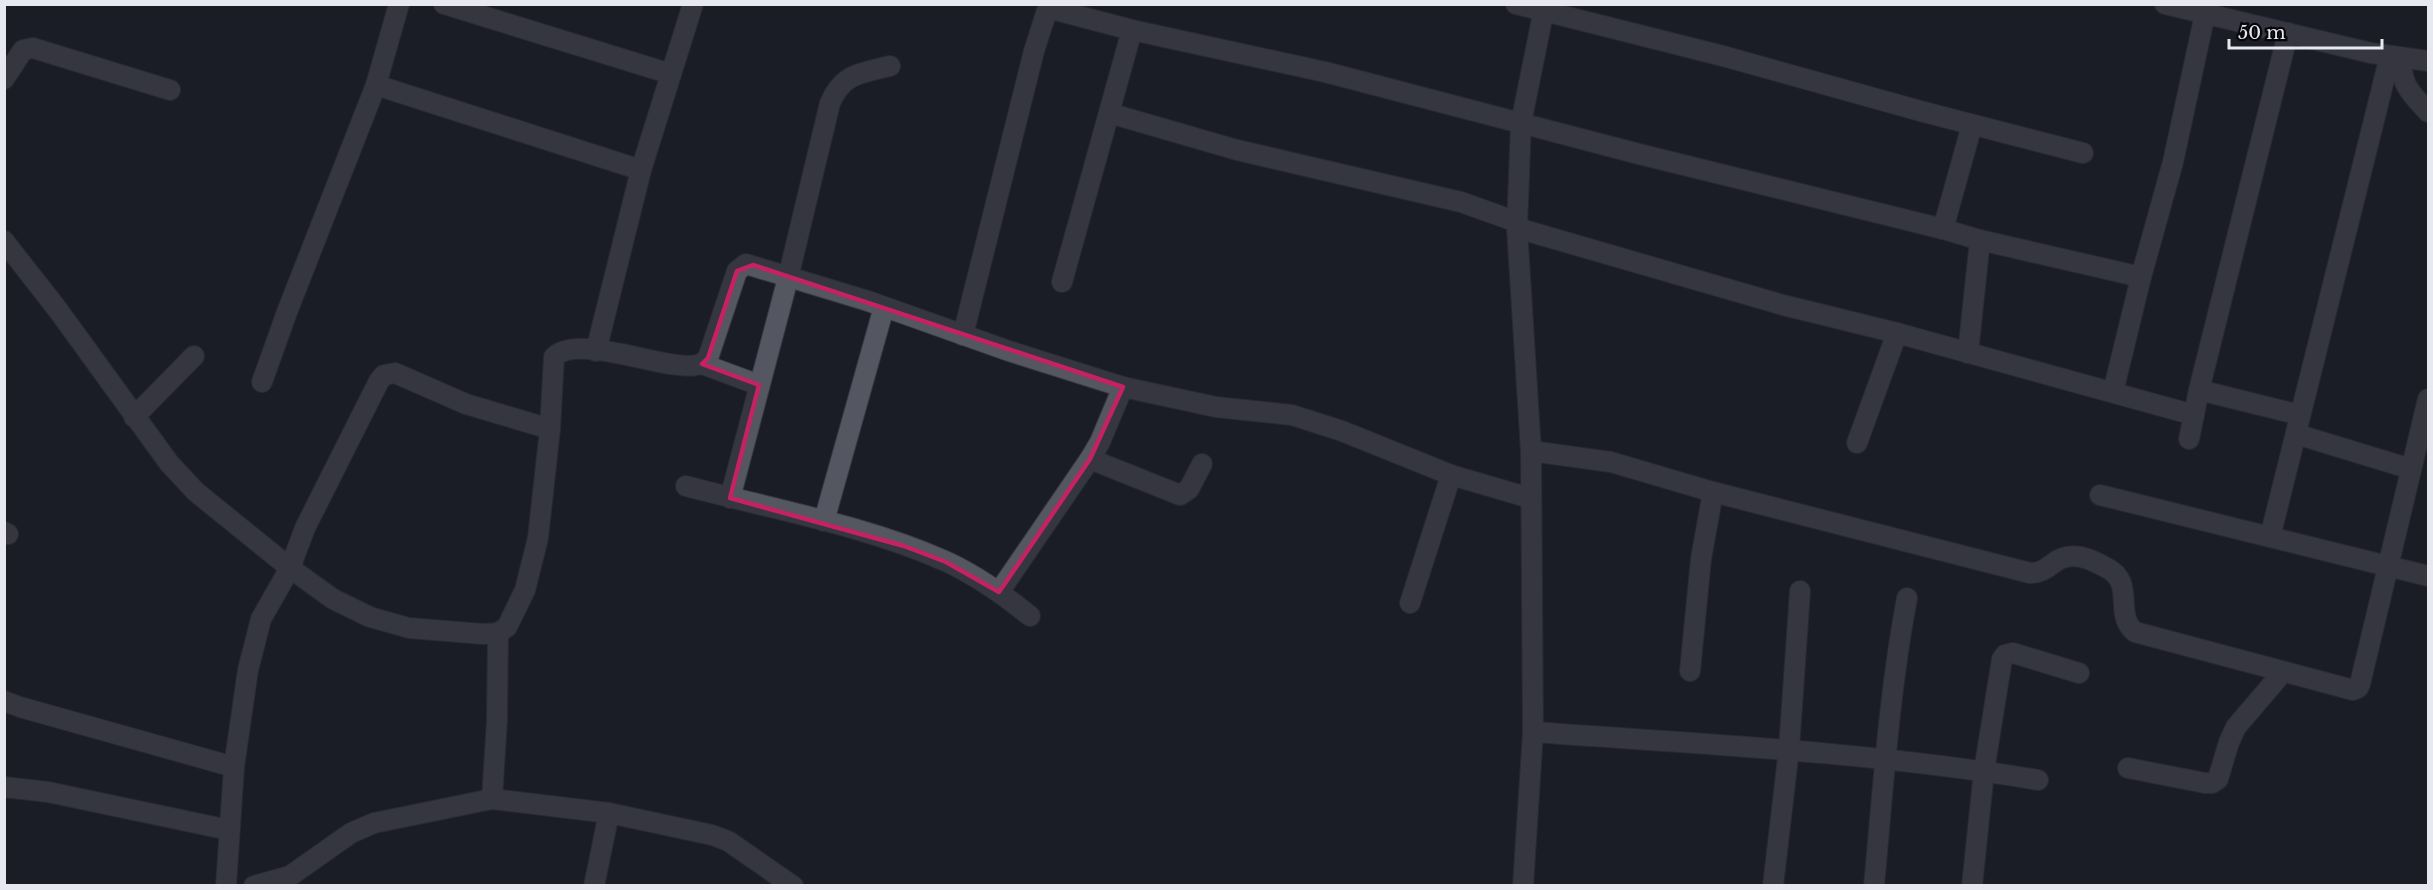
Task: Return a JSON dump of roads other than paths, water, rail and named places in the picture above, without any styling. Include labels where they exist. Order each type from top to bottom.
[{"type":"street","points":[[262,382],[375,85],[399,4]]},
{"type":"street","points":[[444,4],[671,74]]},
{"type":"street","points":[[596,351],[641,170],[693,4]]},
{"type":"street","points":[[1516,4],[1544,9],[1723,56],[2083,153]]},
{"type":"street","points":[[2165,4],[2205,14],[2244,13],[2288,33],[2396,57],[2428,61]]},
{"type":"street","points":[[963,335],[1034,51],[1048,6],[1132,30],[1325,72],[1980,240],[2141,277]]},
{"type":"street","points":[[1523,885],[1533,732],[1531,451],[1517,225],[1521,123],[1544,9]]},
{"type":"street","points":[[2113,392],[2141,277],[2173,162],[2205,14]]},
{"type":"street","points":[[1062,282],[1132,30]]},
{"type":"street","points":[[2189,439],[2199,390],[2288,33]]},
{"type":"street","points":[[4,79],[23,50],[33,48],[170,90]]},
{"type":"street","points":[[2396,57],[2406,87],[2428,112]]},
{"type":"street","points":[[2270,537],[2396,57]]},
{"type":"street","points":[[730,498],[788,278],[830,103],[836,89],[844,80],[860,73],[890,66]]},
{"type":"street","points":[[375,85],[641,170]]},
{"type":"street","points":[[1109,113],[1236,150],[1461,202],[1517,225],[1783,304],[2194,415]]},
{"type":"street","points":[[1943,229],[1972,124]]},
{"type":"street","points":[[1968,353],[1980,240]]},
{"type":"street","points":[[4,241],[58,310],[169,463],[196,492],[290,568],[333,599],[370,617],[409,628],[483,634],[498,633],[507,627],[525,590],[538,538],[550,429],[552,366],[558,352],[567,350],[620,353],[684,366],[702,364],[759,385]]},
{"type":"street","points":[[702,364],[708,358],[737,271],[741,266],[753,265],[1123,387],[1216,407],[1292,415],[1352,434],[1451,475],[1530,498]]},
{"type":"street","points":[[824,521],[884,307]]},
{"type":"street","points":[[1857,442],[1897,333]]},
{"type":"street","points":[[134,417],[194,356]]},
{"type":"street","points":[[226,885],[234,767],[254,642],[261,619],[290,568],[305,528],[384,375],[395,373],[466,404],[550,429]]},
{"type":"street","points":[[999,592],[1090,459],[1100,442],[1123,387]]},
{"type":"street","points":[[2199,390],[2298,424],[2411,469]]},
{"type":"street","points":[[1531,451],[1611,462],[1713,492],[2030,573],[2044,570],[2066,556],[2083,557],[2109,569],[2116,575],[2124,593],[2124,617],[2127,626],[2134,632],[2348,689],[2358,688],[2428,399]]},
{"type":"street","points":[[1090,459],[1167,492],[1180,495],[1189,489],[1202,464]]},
{"type":"street","points":[[1410,603],[1451,475]]},
{"type":"street","points":[[686,486],[824,521],[946,562],[999,592],[1030,616]]},
{"type":"street","points":[[1690,671],[1701,559],[1713,492]]},
{"type":"street","points":[[2100,495],[2428,576]]},
{"type":"street","points":[[1773,885],[1789,749],[1800,591]]},
{"type":"street","points":[[1874,885],[1898,644],[1907,598]]},
{"type":"street","points":[[492,799],[497,720],[498,633]]},
{"type":"street","points":[[1972,885],[1984,771],[2002,659],[2005,655],[2013,653],[2079,673]]},
{"type":"street","points":[[2128,768],[2212,783],[2218,779],[2229,742],[2243,716],[2283,672]]},
{"type":"street","points":[[4,701],[234,767]]},
{"type":"street","points":[[1533,732],[1789,749],[1984,771],[2038,780]]},
{"type":"street","points":[[4,787],[48,792],[229,830]]},
{"type":"street","points":[[254,885],[290,876],[351,833],[374,823],[492,799],[609,813],[712,835],[728,841],[793,885]]},
{"type":"street","points":[[594,885],[609,813]]}]
